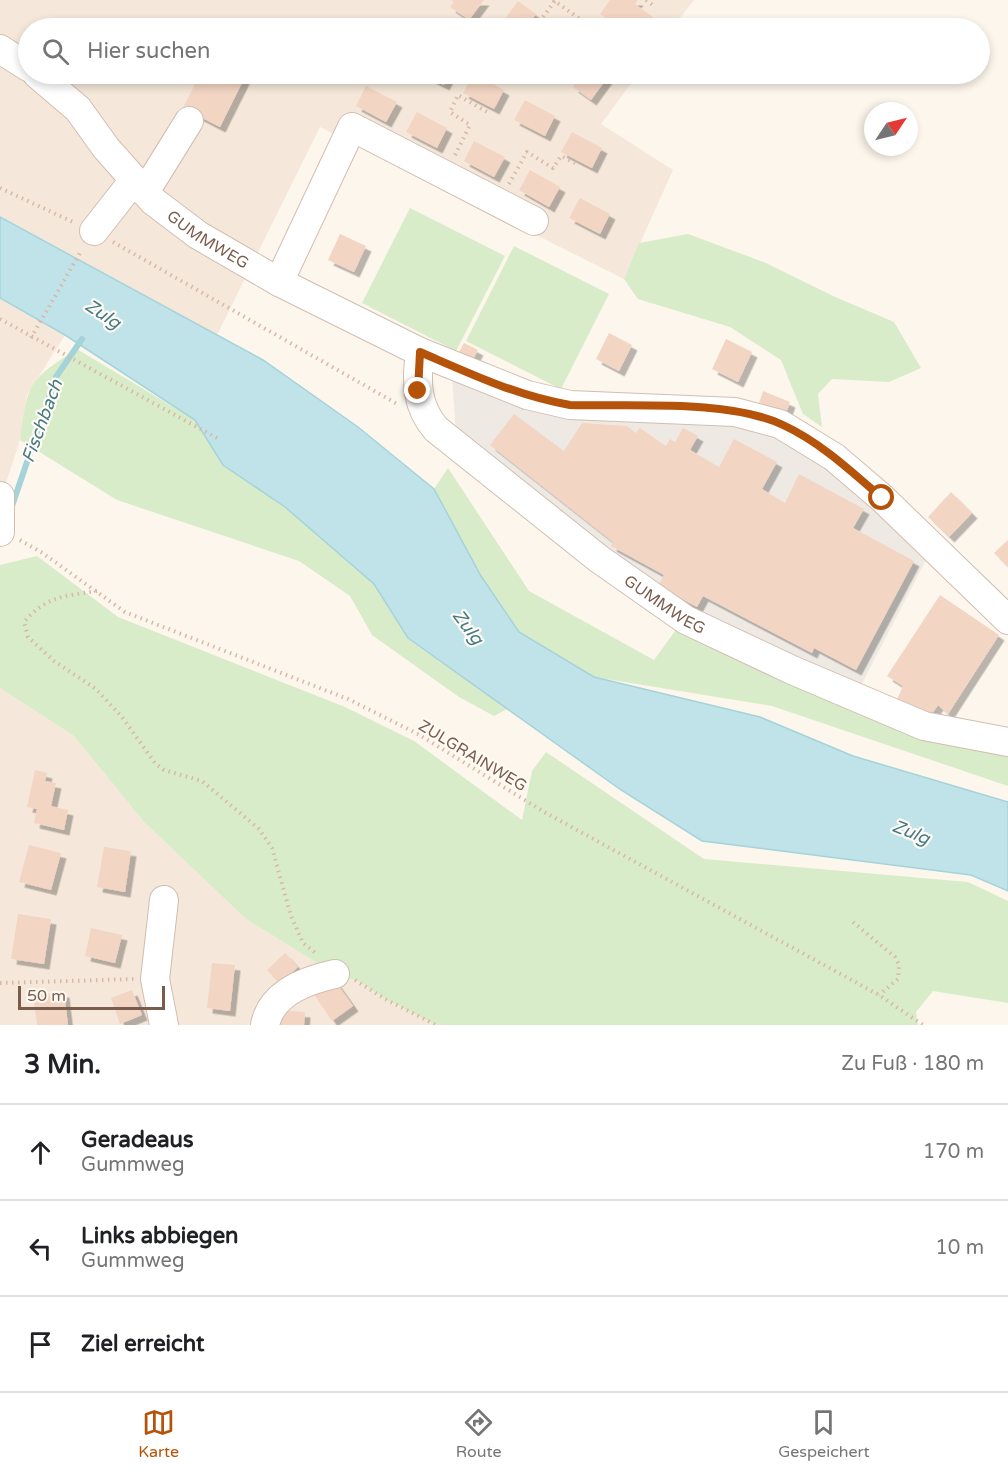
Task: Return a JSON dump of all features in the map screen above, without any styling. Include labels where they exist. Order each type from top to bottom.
[{"type":"street","points":[[0,49],[18,61]]},
{"type":"street","name":"GUMMWEG","points":[[49,84],[78,109],[139,186],[198,235],[279,282],[420,352],[483,380],[551,401],[570,405],[703,408],[735,412],[780,423],[834,457],[882,498],[1005,616]]},
{"type":"street","points":[[90,238],[139,186],[189,121]]},
{"type":"street","points":[[279,282],[352,127],[534,221]]},
{"type":"street","name":"GUMMWEG","points":[[420,352],[418,391],[426,415],[436,429],[599,559],[686,620],[792,670],[924,726],[1008,742]]},
{"type":"street","points":[[0,496],[0,531]]},
{"type":"street","points":[[164,900],[155,979],[164,1025]]},
{"type":"street","points":[[265,1025],[271,1009],[286,994],[331,968]]},
{"type":"path","points":[[646,0],[654,6]]},
{"type":"path","points":[[543,17],[554,1],[579,18]]},
{"type":"path","points":[[445,175],[471,125],[450,112],[458,95],[487,112]]},
{"type":"path","points":[[498,203],[527,152],[553,168],[561,156],[578,164]]},
{"type":"path","points":[[0,188],[400,405]]},
{"type":"path","points":[[31,338],[90,238]]},
{"type":"path","points":[[0,319],[31,338],[218,438]]},
{"type":"path","name":"ZULGRAINWEG","points":[[0,531],[41,552],[125,612],[348,699],[418,734],[544,812],[879,995],[922,1025]]},
{"type":"path","points":[[98,591],[56,597],[36,608],[24,622],[28,638],[54,661],[96,690],[122,717],[155,763],[164,770],[202,780],[259,829],[272,848],[291,916],[303,943],[331,968],[436,1025]]},
{"type":"path","points":[[854,922],[895,957],[899,965],[898,979],[879,995]]},
{"type":"path","points":[[0,983],[137,979]]},
{"type":"shaded area","points":[[0,0],[694,0],[680,18],[18,18],[18,84],[631,84],[601,124],[673,170],[624,279],[320,127],[217,335],[0,217]]},
{"type":"shaded area","points":[[0,298],[65,335],[27,395],[20,440],[0,501]]},
{"type":"shaded area","points":[[452,374],[768,427],[828,457],[930,552],[853,701],[680,611],[456,437]]},
{"type":"shaded area","points":[[0,688],[74,736],[144,822],[246,919],[335,974],[358,981],[385,999],[436,1025],[0,1025]]},
{"type":"green space","points":[[410,208],[505,256],[456,351],[362,303]]},
{"type":"green space","points":[[688,234],[766,263],[833,296],[894,322],[921,368],[889,382],[832,379],[818,394],[822,427],[803,414],[781,360],[730,327],[638,299],[624,279],[639,243]]},
{"type":"green space","points":[[514,246],[609,294],[561,389],[466,341]]},
{"type":"green space","points":[[77,349],[195,420],[223,465],[285,507],[374,584],[408,639],[507,709],[494,716],[459,697],[372,635],[350,596],[299,561],[117,500],[20,440],[25,406],[33,385],[49,369]]},
{"type":"green space","points":[[448,468],[529,591],[654,660],[678,627],[917,735],[1008,757],[1008,786],[772,706],[594,677],[519,632],[481,576],[434,489]]},
{"type":"green space","points":[[37,556],[118,617],[345,707],[414,741],[522,820],[532,771],[546,752],[704,859],[968,882],[1008,901],[1008,1003],[933,991],[916,1012],[918,1025],[436,1025],[385,999],[358,981],[335,974],[246,919],[144,822],[74,736],[0,688],[0,565]]},
{"type":"water","name":"Zulg","points":[[0,217],[263,360],[358,427],[434,489],[481,576],[519,632],[594,677],[760,717],[853,756],[1008,802],[1008,891],[971,875],[702,841],[621,790],[408,638],[374,584],[285,507],[223,465],[195,420],[65,335],[0,298]]},
{"type":"building","points":[[451,0],[484,0],[470,18],[466,18],[450,7],[454,2]]},
{"type":"building","points":[[610,0],[638,0],[635,4],[653,17],[605,18],[600,14]]},
{"type":"building","points":[[518,1],[536,14],[533,18],[505,18]]},
{"type":"building","points":[[195,84],[242,84],[220,127],[183,108]]},
{"type":"building","points":[[468,84],[493,84],[504,90],[494,109],[463,93]]},
{"type":"building","points":[[575,84],[603,84],[591,100],[573,87]]},
{"type":"building","points":[[366,86],[397,102],[386,122],[356,106]]},
{"type":"building","points":[[525,100],[555,116],[545,136],[514,120]]},
{"type":"building","points":[[417,112],[447,128],[437,148],[406,132]]},
{"type":"building","points":[[572,132],[602,148],[592,168],[561,152]]},
{"type":"building","points":[[474,141],[505,157],[494,177],[464,161]]},
{"type":"building","points":[[530,170],[560,187],[549,207],[519,190]]},
{"type":"building","points":[[580,198],[610,214],[600,234],[569,218]]},
{"type":"building","points":[[340,234],[366,246],[354,272],[328,260]]},
{"type":"building","points":[[609,333],[632,345],[619,371],[596,359]]},
{"type":"building","points":[[726,339],[752,352],[738,382],[712,369]]},
{"type":"building","points":[[464,343],[478,350],[473,359],[459,352]]},
{"type":"building","points":[[763,391],[790,402],[786,413],[759,403]]},
{"type":"building","points":[[514,414],[564,451],[582,423],[627,426],[636,433],[640,428],[666,446],[670,439],[675,442],[683,428],[698,436],[690,450],[719,467],[734,439],[777,462],[762,489],[785,503],[799,474],[864,509],[853,528],[914,561],[856,670],[814,648],[812,653],[703,596],[697,607],[658,586],[664,575],[611,546],[613,542],[490,445]]},
{"type":"building","points":[[951,492],[972,513],[949,537],[928,517]]},
{"type":"building","points":[[1008,540],[1008,567],[994,553]]},
{"type":"building","points":[[940,595],[999,635],[948,714],[938,705],[931,715],[895,704],[903,686],[887,676]]},
{"type":"building","points":[[35,770],[47,773],[45,781],[56,783],[51,806],[68,810],[64,830],[34,823],[37,809],[27,807]]},
{"type":"building","points":[[29,845],[61,853],[51,890],[19,882]]},
{"type":"building","points":[[104,847],[131,851],[125,892],[97,887]]},
{"type":"building","points":[[18,914],[51,919],[44,964],[11,959]]},
{"type":"building","points":[[91,928],[122,935],[115,963],[85,956]]},
{"type":"building","points":[[285,953],[298,967],[280,984],[267,970]]},
{"type":"building","points":[[212,963],[235,965],[230,1011],[207,1008]]},
{"type":"building","points":[[333,978],[353,1006],[332,1021],[313,993]]},
{"type":"building","points":[[132,990],[142,1015],[120,1024],[111,998]]},
{"type":"building","points":[[64,992],[68,1025],[37,1025],[33,996]]},
{"type":"building","points":[[278,1010],[305,1012],[304,1025],[277,1025]]},
{"type":"waterway","name":"Fischbach","points":[[12,506],[56,377],[82,339]]},
{"type":"route","points":[[418,391],[420,352],[483,380],[527,395],[570,405],[703,408],[762,418],[780,423],[834,457],[882,498]]}]
